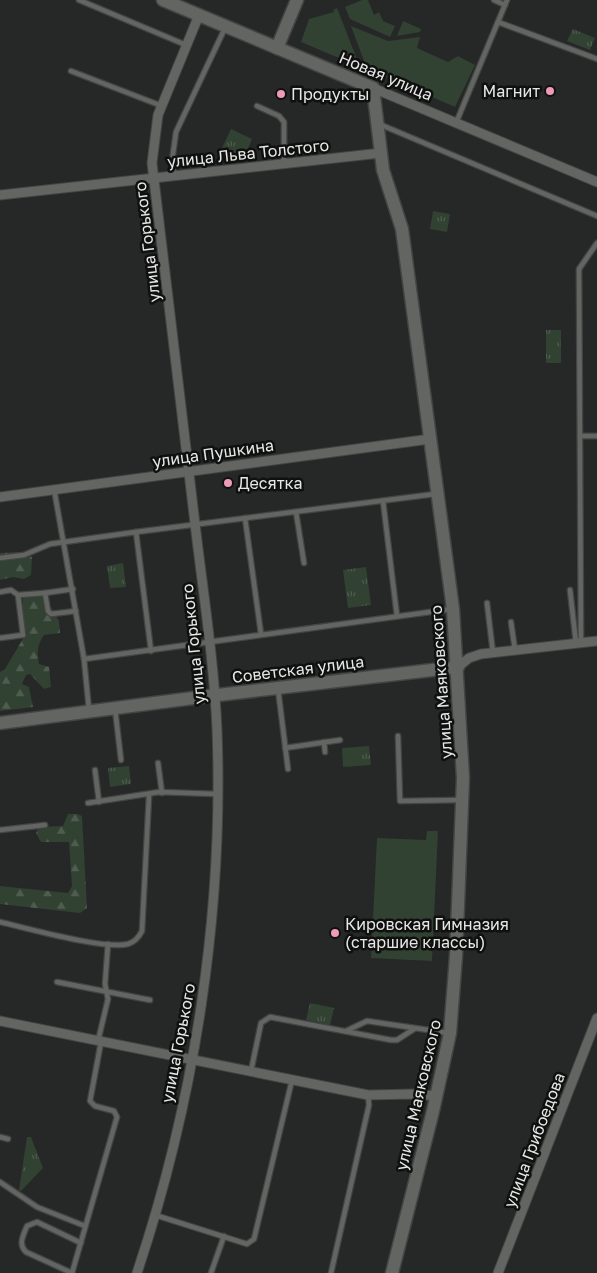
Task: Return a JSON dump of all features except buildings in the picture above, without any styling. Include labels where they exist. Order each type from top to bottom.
[{"type":"street","name":"Новая улица","points":[[163,0],[597,182]]},
{"type":"street","points":[[276,48],[297,0]]},
{"type":"street","name":"улица Горького","points":[[137,1273],[154,1214],[192,1060],[210,943],[215,880],[217,794],[214,695],[154,178],[153,146],[162,106],[199,15]]},
{"type":"street","name":"улица Маяковского","points":[[373,88],[387,184],[402,229],[453,609],[458,667],[463,800],[454,1010],[437,1096],[392,1273]]},
{"type":"street","name":"улица Льва Толстого","points":[[0,195],[381,153]]},
{"type":"street","name":"улица Пушкина","points":[[0,497],[430,439]]},
{"type":"street","name":"Советская улица","points":[[0,723],[214,695],[458,667],[469,658],[493,653],[597,641]]},
{"type":"street","name":"улица Грибоедова","points":[[498,1273],[597,1018]]},
{"type":"street","points":[[0,1021],[368,1095],[413,1094],[437,1096]]},
{"type":"lane","points":[[79,0],[187,45]]},
{"type":"lane","points":[[456,123],[506,2],[494,0]]},
{"type":"lane","points":[[498,22],[597,59]]},
{"type":"lane","points":[[174,176],[172,161],[176,132],[226,26]]},
{"type":"lane","points":[[71,71],[162,106]]},
{"type":"lane","points":[[256,106],[279,116],[284,122],[284,164]]},
{"type":"lane","points":[[377,124],[597,216]]},
{"type":"lane","points":[[579,643],[579,269],[597,243]]},
{"type":"lane","points":[[580,436],[597,436]]},
{"type":"lane","points":[[54,489],[84,659],[89,712]]},
{"type":"lane","points":[[0,558],[24,555],[50,544],[438,493]]},
{"type":"lane","points":[[383,501],[397,616]]},
{"type":"lane","points":[[296,512],[304,563]]},
{"type":"lane","points":[[245,518],[261,634]]},
{"type":"lane","points":[[136,532],[151,650]]},
{"type":"lane","points":[[0,592],[11,590],[18,595],[73,589]]},
{"type":"lane","points":[[570,590],[579,643]]},
{"type":"lane","points":[[45,592],[48,611],[51,614],[76,611]]},
{"type":"lane","points":[[0,638],[23,635],[18,595]]},
{"type":"lane","points":[[487,603],[493,653]]},
{"type":"lane","points":[[84,659],[453,609]]},
{"type":"lane","points":[[511,622],[515,650]]},
{"type":"lane","points":[[277,688],[288,768]]},
{"type":"lane","points":[[114,708],[121,760]]},
{"type":"lane","points":[[398,736],[400,801],[463,800]]},
{"type":"lane","points":[[285,748],[340,740]]},
{"type":"lane","points":[[324,742],[325,752]]},
{"type":"lane","points":[[158,764],[162,792]]},
{"type":"lane","points":[[95,770],[98,802]]},
{"type":"lane","points":[[88,803],[149,796],[162,792],[217,794]]},
{"type":"lane","points":[[0,922],[108,944],[128,944],[134,941],[142,931],[149,796]]},
{"type":"lane","points":[[0,830],[45,825]]},
{"type":"lane","points":[[81,1242],[37,1222],[27,1226],[21,1240],[22,1248],[26,1252],[72,1273],[81,1242],[85,1226],[117,1118],[114,1111],[95,1106],[90,1101],[108,1000],[108,944]]},
{"type":"lane","points":[[57,982],[150,1000]]},
{"type":"lane","points":[[251,1071],[264,1019],[274,1017],[391,1040],[397,1040],[414,1028]]},
{"type":"lane","points":[[346,1031],[367,1021],[450,1033]]},
{"type":"lane","points":[[154,1214],[247,1244],[254,1239],[292,1080]]},
{"type":"lane","points":[[331,1273],[367,1114],[368,1095]]},
{"type":"lane","points":[[0,1137],[8,1139]]},
{"type":"lane","points":[[0,1182],[37,1207],[85,1226]]},
{"type":"lane","points":[[211,1273],[224,1236]]},
{"type":"green space","points":[[362,0],[368,0],[374,15],[379,12],[383,21],[395,26],[390,37],[350,19],[345,7]]},
{"type":"green space","points":[[337,8],[360,67],[301,42],[309,19],[334,12],[333,10]]},
{"type":"green space","points":[[403,21],[421,29],[420,32],[397,36]]},
{"type":"green space","points":[[351,26],[388,41],[420,37],[417,48],[448,62],[458,56],[475,65],[455,107],[367,69]]},
{"type":"green space","points":[[573,29],[595,38],[590,50],[567,41]]},
{"type":"green space","points":[[231,129],[252,139],[244,158],[222,148]]},
{"type":"green space","points":[[433,211],[450,214],[447,232],[430,229]]},
{"type":"green space","points":[[546,330],[561,330],[561,363],[546,363]]},
{"type":"green space","points":[[19,552],[32,557],[31,575],[24,579],[13,577],[0,580],[0,553]]},
{"type":"green space","points":[[123,563],[126,587],[110,588],[107,566]]},
{"type":"green space","points":[[366,567],[371,605],[348,608],[343,570]]},
{"type":"green space","points":[[35,590],[42,592],[59,621],[60,633],[44,635],[38,649],[39,664],[49,667],[51,687],[44,689],[30,674],[26,675],[22,684],[29,687],[33,707],[0,711],[0,672],[5,669],[24,637],[25,627],[21,620],[23,598],[28,592]]},
{"type":"green space","points":[[369,746],[371,765],[343,767],[342,748]]},
{"type":"green space","points":[[129,766],[131,784],[110,787],[108,768]]},
{"type":"green space","points":[[68,814],[82,816],[87,908],[80,913],[0,904],[0,886],[68,893],[72,886],[69,842],[41,842],[36,833],[39,827],[63,826]]},
{"type":"green space","points":[[427,831],[438,831],[432,961],[371,958],[377,838],[426,840]]},
{"type":"green space","points":[[310,1003],[334,1008],[330,1025],[306,1020]]},
{"type":"green space","points":[[27,1137],[31,1137],[43,1168],[21,1191],[19,1190]]},
{"type":"place","name":"Магнит","points":[[550,91]]},
{"type":"place","name":"Продукты","points":[[281,94]]},
{"type":"place","name":"Десятка","points":[[228,483]]},
{"type":"place","name":"Кировская Гимназия (старшие классы)","points":[[335,933]]}]
